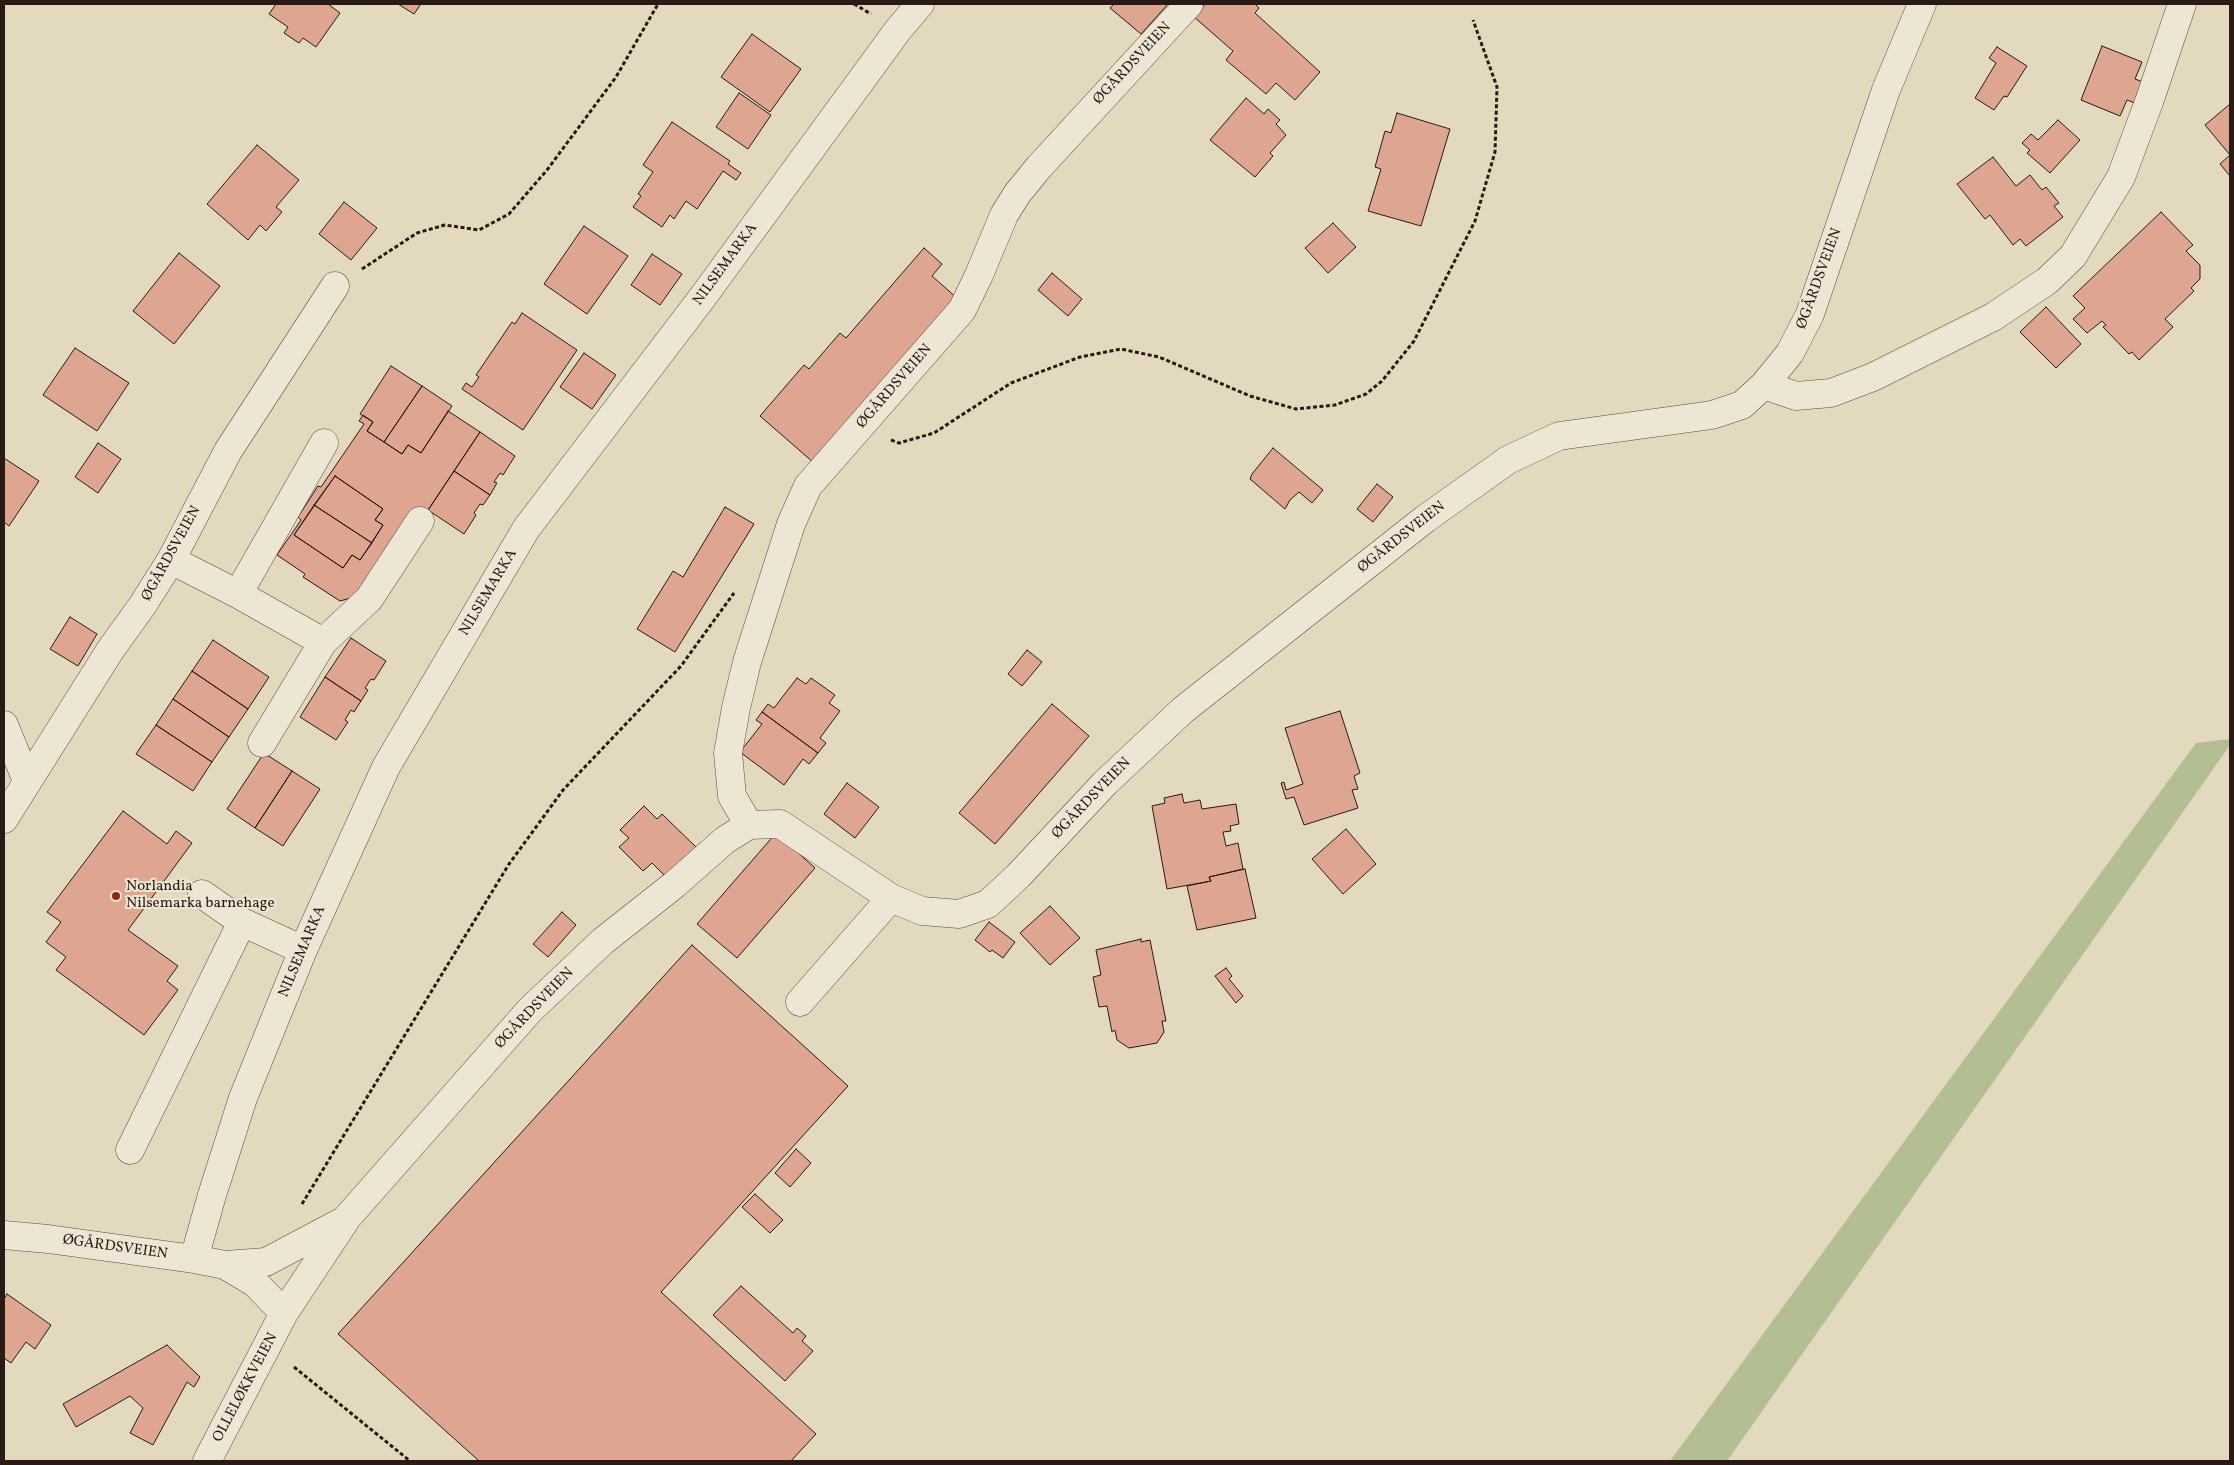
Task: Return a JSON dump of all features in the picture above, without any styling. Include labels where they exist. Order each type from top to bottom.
[{"type":"street","name":"NILSEMARKA","points":[[194,1259],[207,1211],[243,1098],[303,950],[386,767],[526,529],[708,290],[898,30],[920,4]]},
{"type":"street","name":"ØGÅRDSVEIEN","points":[[749,824],[732,796],[728,753],[747,662],[791,524],[808,486],[860,429],[962,310],[1004,215],[1017,194],[1045,160],[1189,4]]},
{"type":"street","name":"ØGÅRDSVEIEN","points":[[225,1265],[254,1283],[284,1314],[345,1220],[530,1010],[603,942],[674,886],[725,840],[749,824],[780,824],[891,898],[922,911],[959,914],[988,904],[1019,875],[1105,783],[1183,710],[1425,519],[1508,460],[1559,436],[1712,415],[1742,404],[1764,385],[1790,353],[1810,314],[1886,90],[1922,4]]},
{"type":"street","points":[[1764,385],[1796,396],[1831,393],[1873,377],[1993,317],[2047,281],[2073,256],[2120,177],[2149,102],[2182,4]]},
{"type":"street","name":"ØGÅRDSVEIEN","points":[[4,818],[111,648],[142,606],[171,560],[228,451],[335,286]]},
{"type":"street","points":[[238,594],[324,443]]},
{"type":"street","points":[[262,743],[323,642],[368,599],[420,520]]},
{"type":"street","points":[[171,560],[238,594],[323,642]]},
{"type":"street","points":[[4,725],[27,781]]},
{"type":"street","points":[[202,894],[242,922],[303,950]]},
{"type":"street","points":[[800,1002],[891,898]]},
{"type":"street","points":[[130,1150],[242,922]]},
{"type":"street","name":"ØGÅRDSVEIEN","points":[[4,1235],[48,1239],[225,1265],[266,1262],[345,1220]]},
{"type":"street","name":"OLLELØKKVEIEN","points":[[207,1461],[284,1314]]},
{"type":"path","points":[[335,286],[417,233],[445,225],[479,230],[509,214],[547,170],[616,77],[658,4]]},
{"type":"path","points":[[860,429],[899,443],[934,433],[1011,383],[1080,357],[1121,349],[1159,357],[1250,396],[1296,409],[1335,405],[1366,394],[1382,381],[1414,341],[1478,213],[1495,152],[1497,87],[1473,20]]},
{"type":"path","points":[[297,1212],[509,864],[563,790],[682,666],[736,590]]},
{"type":"path","points":[[268,1346],[410,1461]]},
{"type":"green space","points":[[2230,739],[2230,745],[1727,1461],[1670,1461],[2196,743]]},
{"type":"building","points":[[276,4],[328,4],[340,13],[316,47],[303,38],[299,43],[284,33],[288,27],[269,14]]},
{"type":"building","points":[[398,4],[421,4],[414,14]]},
{"type":"building","points":[[1114,4],[1168,4],[1141,34],[1110,8]]},
{"type":"building","points":[[1205,4],[1255,4],[1259,8],[1255,13],[1320,72],[1295,100],[1276,83],[1266,94],[1226,60],[1233,51],[1194,17]]},
{"type":"building","points":[[752,34],[801,69],[770,112],[721,77]]},
{"type":"building","points":[[2102,46],[2142,62],[2135,79],[2143,82],[2135,103],[2127,100],[2120,116],[2081,100]]},
{"type":"building","points":[[1997,47],[2027,66],[2007,97],[2004,96],[1994,110],[1975,98],[1996,63],[1989,58]]},
{"type":"building","points":[[739,93],[771,115],[748,149],[716,127]]},
{"type":"building","points":[[1246,98],[1264,114],[1268,109],[1280,120],[1276,124],[1286,135],[1270,153],[1273,156],[1255,177],[1210,140]]},
{"type":"building","points":[[2230,104],[2230,155],[2205,125]]},
{"type":"building","points":[[1397,113],[1450,129],[1421,226],[1368,211],[1381,169],[1375,167],[1385,131],[1391,133]]},
{"type":"building","points":[[2058,120],[2080,140],[2050,173],[2027,153],[2030,150],[2022,143],[2031,134],[2038,140]]},
{"type":"building","points":[[672,122],[730,161],[728,164],[741,173],[736,180],[723,171],[697,209],[686,201],[674,219],[670,215],[662,227],[633,207],[641,196],[638,194],[653,172],[643,165]]},
{"type":"building","points":[[257,145],[299,180],[276,207],[282,212],[266,231],[260,225],[248,240],[207,204]]},
{"type":"building","points":[[2230,155],[2230,176],[2220,164]]},
{"type":"building","points":[[1993,157],[2016,186],[2030,175],[2042,190],[2046,187],[2059,203],[2054,206],[2063,217],[2026,246],[2020,239],[2013,245],[1990,215],[1985,219],[1957,184]]},
{"type":"building","points":[[344,202],[377,228],[351,260],[319,234]]},
{"type":"building","points":[[2161,212],[2193,245],[2186,251],[2200,265],[2200,279],[2191,288],[2194,291],[2165,319],[2173,327],[2139,360],[2132,352],[2129,354],[2103,327],[2106,325],[2102,321],[2087,333],[2073,319],[2085,308],[2073,296]]},
{"type":"building","points":[[1333,223],[1356,247],[1328,273],[1305,248]]},
{"type":"building","points":[[584,226],[628,256],[587,314],[544,284]]},
{"type":"building","points":[[924,248],[942,264],[932,276],[958,299],[814,463],[760,416],[804,365],[809,369],[840,333],[846,338]]},
{"type":"building","points":[[179,253],[220,286],[174,344],[133,311]]},
{"type":"building","points":[[652,254],[682,274],[660,305],[631,285]]},
{"type":"building","points":[[1052,273],[1082,299],[1068,316],[1038,290]]},
{"type":"building","points":[[2046,307],[2081,344],[2056,368],[2020,332]]},
{"type":"building","points":[[522,313],[577,350],[523,430],[462,389],[466,383],[472,387],[479,377],[476,375],[512,322],[515,324]]},
{"type":"building","points":[[75,348],[129,383],[97,431],[43,395]]},
{"type":"building","points":[[584,353],[616,375],[592,409],[560,387]]},
{"type":"building","points":[[391,366],[422,386],[384,442],[367,431],[373,422],[360,414]]},
{"type":"building","points":[[422,386],[452,406],[421,453],[408,445],[402,454],[384,442]]},
{"type":"building","points":[[448,411],[480,432],[413,533],[362,595],[340,601],[303,577],[305,574],[277,555],[301,520],[298,517],[318,486],[321,487],[364,424],[359,421],[363,415],[373,422],[367,431],[402,454],[408,445],[421,453]],"holes":[[[335,476],[383,509],[375,520],[383,525],[360,560],[352,555],[343,568],[294,535]]]},
{"type":"building","points":[[480,432],[515,456],[503,475],[500,473],[494,482],[497,483],[490,495],[454,471]]},
{"type":"building","points":[[98,443],[121,459],[98,493],[75,477]]},
{"type":"building","points":[[1273,448],[1323,490],[1312,503],[1299,492],[1290,500],[1285,509],[1250,479]]},
{"type":"building","points":[[4,458],[39,481],[9,526],[4,522]]},
{"type":"building","points":[[454,471],[490,495],[474,513],[476,515],[464,534],[428,510]]},
{"type":"building","points":[[335,476],[383,509],[375,520],[383,525],[372,543],[314,505]]},
{"type":"building","points":[[1377,484],[1393,497],[1373,522],[1357,509]]},
{"type":"building","points":[[314,505],[372,543],[360,560],[352,555],[343,568],[294,535]]},
{"type":"building","points":[[725,507],[754,524],[675,652],[637,629],[673,571],[683,577]]},
{"type":"building","points":[[70,617],[97,634],[78,666],[50,649]]},
{"type":"building","points":[[351,638],[386,661],[374,680],[371,679],[365,688],[368,690],[361,701],[325,677]]},
{"type":"building","points":[[213,640],[269,677],[248,709],[192,671]]},
{"type":"building","points":[[1027,650],[1042,662],[1022,686],[1008,674]]},
{"type":"building","points":[[192,671],[248,709],[229,737],[173,699]]},
{"type":"building","points":[[325,677],[361,701],[354,712],[351,710],[345,720],[348,722],[336,740],[300,717]]},
{"type":"building","points":[[797,678],[806,684],[811,678],[835,695],[829,703],[840,711],[820,738],[826,743],[818,753],[762,712],[768,704],[774,708]]},
{"type":"building","points":[[173,699],[229,737],[212,762],[156,725]]},
{"type":"building","points":[[1052,704],[1089,736],[995,844],[959,813]]},
{"type":"building","points":[[1340,711],[1360,773],[1354,776],[1358,789],[1352,790],[1358,808],[1304,825],[1294,797],[1286,799],[1281,783],[1284,782],[1286,790],[1303,784],[1285,728]]},
{"type":"building","points":[[762,712],[818,753],[809,764],[803,759],[784,785],[740,752],[762,724],[756,720]]},
{"type":"building","points":[[156,725],[212,762],[193,791],[136,754]]},
{"type":"building","points":[[264,753],[292,771],[255,828],[227,809]]},
{"type":"building","points":[[292,771],[320,789],[283,846],[255,828]]},
{"type":"building","points":[[847,783],[879,807],[855,838],[824,814]]},
{"type":"building","points":[[1182,794],[1184,803],[1200,800],[1202,809],[1236,804],[1239,824],[1230,826],[1231,831],[1223,832],[1226,846],[1238,843],[1243,869],[1209,877],[1211,881],[1167,889],[1152,806],[1165,803],[1164,798]]},
{"type":"building","points":[[644,806],[657,819],[662,814],[696,847],[666,877],[652,863],[643,871],[619,847],[629,838],[620,830]]},
{"type":"building","points":[[123,811],[167,844],[176,831],[192,843],[128,930],[178,966],[167,981],[178,990],[144,1035],[56,970],[66,957],[46,942],[61,922],[47,912]]},
{"type":"building","points":[[1346,829],[1376,864],[1343,894],[1312,859]]},
{"type":"building","points":[[776,833],[815,868],[737,958],[697,924]]},
{"type":"building","points":[[1245,869],[1256,918],[1197,930],[1187,886],[1211,881],[1209,877]]},
{"type":"building","points":[[1050,906],[1080,938],[1050,965],[1020,933]]},
{"type":"building","points":[[562,912],[576,925],[548,957],[533,944]]},
{"type":"building","points":[[989,922],[1015,942],[1003,958],[992,950],[990,952],[975,940]]},
{"type":"building","points":[[1141,939],[1141,942],[1150,940],[1166,1021],[1162,1021],[1164,1032],[1157,1043],[1129,1048],[1117,1040],[1115,1030],[1112,1032],[1107,1006],[1099,1007],[1093,977],[1101,975],[1096,950]]},
{"type":"building","points":[[692,945],[848,1086],[661,1292],[816,1434],[791,1461],[479,1461],[338,1334]]},
{"type":"building","points":[[1226,968],[1232,976],[1229,979],[1243,996],[1236,1003],[1215,976]]},
{"type":"building","points":[[796,1149],[811,1163],[790,1187],[775,1173]]},
{"type":"building","points":[[755,1194],[783,1220],[770,1233],[742,1207]]},
{"type":"building","points":[[741,1286],[793,1333],[797,1328],[806,1336],[802,1341],[813,1351],[785,1381],[713,1315]]},
{"type":"building","points":[[7,1294],[51,1325],[35,1349],[26,1342],[11,1363],[4,1358],[4,1299]]},
{"type":"building","points":[[167,1345],[200,1377],[194,1387],[187,1382],[153,1445],[130,1433],[143,1408],[130,1396],[76,1427],[63,1404]]},
{"type":"place","name":"Norlandia Nilsemarka barnehage","points":[[116,896]]}]
